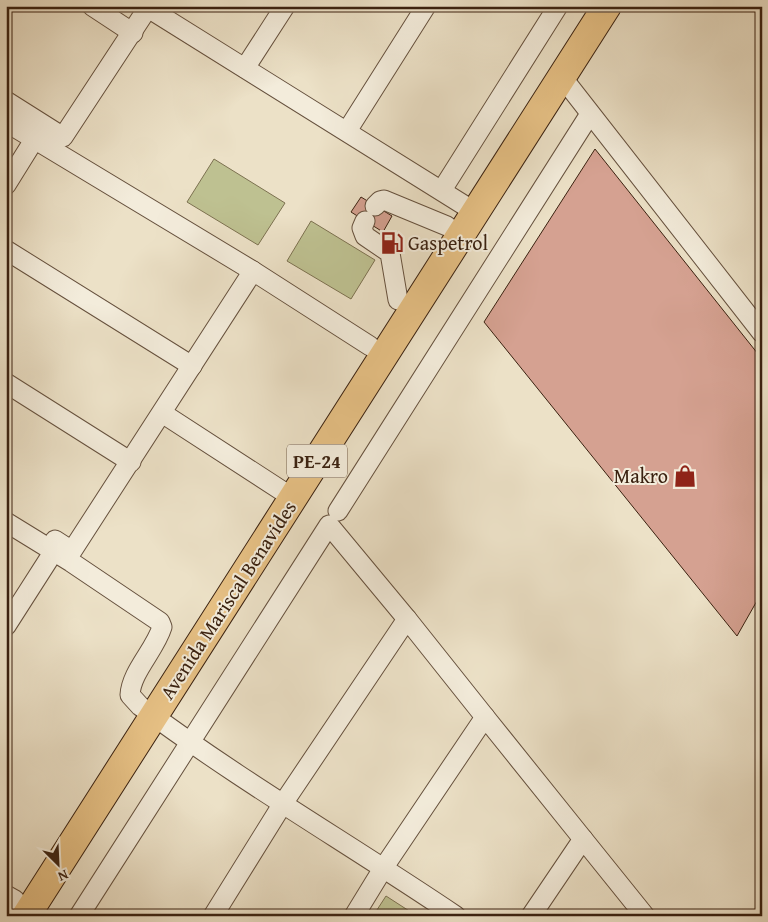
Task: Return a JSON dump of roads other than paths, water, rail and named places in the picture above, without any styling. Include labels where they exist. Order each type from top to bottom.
[{"type":"highway","name":"Avenida Mariscal Benavides","points":[[13,906],[147,711],[286,493],[460,201],[589,6]]},
{"type":"highway","name":"Avenida Mariscal Benavides","points":[[286,493],[370,346],[447,226],[460,201],[562,77],[607,6]]},
{"type":"street","points":[[92,6],[133,32]]},
{"type":"street","points":[[245,68],[285,6]]},
{"type":"street","points":[[347,131],[426,6]]},
{"type":"street","points":[[6,101],[63,137],[133,32],[147,7],[460,201],[558,6]]},
{"type":"street","points":[[562,77],[762,332]]},
{"type":"street","points":[[338,511],[590,114]]},
{"type":"street","points":[[6,122],[253,271],[370,346]]},
{"type":"street","points":[[6,185],[34,140]]},
{"type":"street","points":[[398,300],[390,253],[365,236],[362,228],[370,213],[380,201],[384,200],[447,226]]},
{"type":"street","points":[[6,250],[192,366]]},
{"type":"street","points":[[6,509],[72,551],[253,271]]},
{"type":"street","points":[[6,383],[131,462]]},
{"type":"street","points":[[162,413],[286,493]]},
{"type":"street","points":[[6,522],[54,551],[160,622],[162,627],[158,640],[130,686],[130,695],[147,711],[282,805],[384,867],[456,916]]},
{"type":"street","points":[[79,916],[329,525],[407,619],[645,916]]},
{"type":"street","points":[[6,626],[54,551]]},
{"type":"street","points":[[213,916],[282,805],[407,619]]},
{"type":"street","points":[[354,916],[384,867],[485,717]]},
{"type":"street","points":[[531,916],[583,839]]},
{"type":"place","name":"Gaspetrol","points":[[392,243]]},
{"type":"place","name":"Makro","points":[[685,476]]}]
